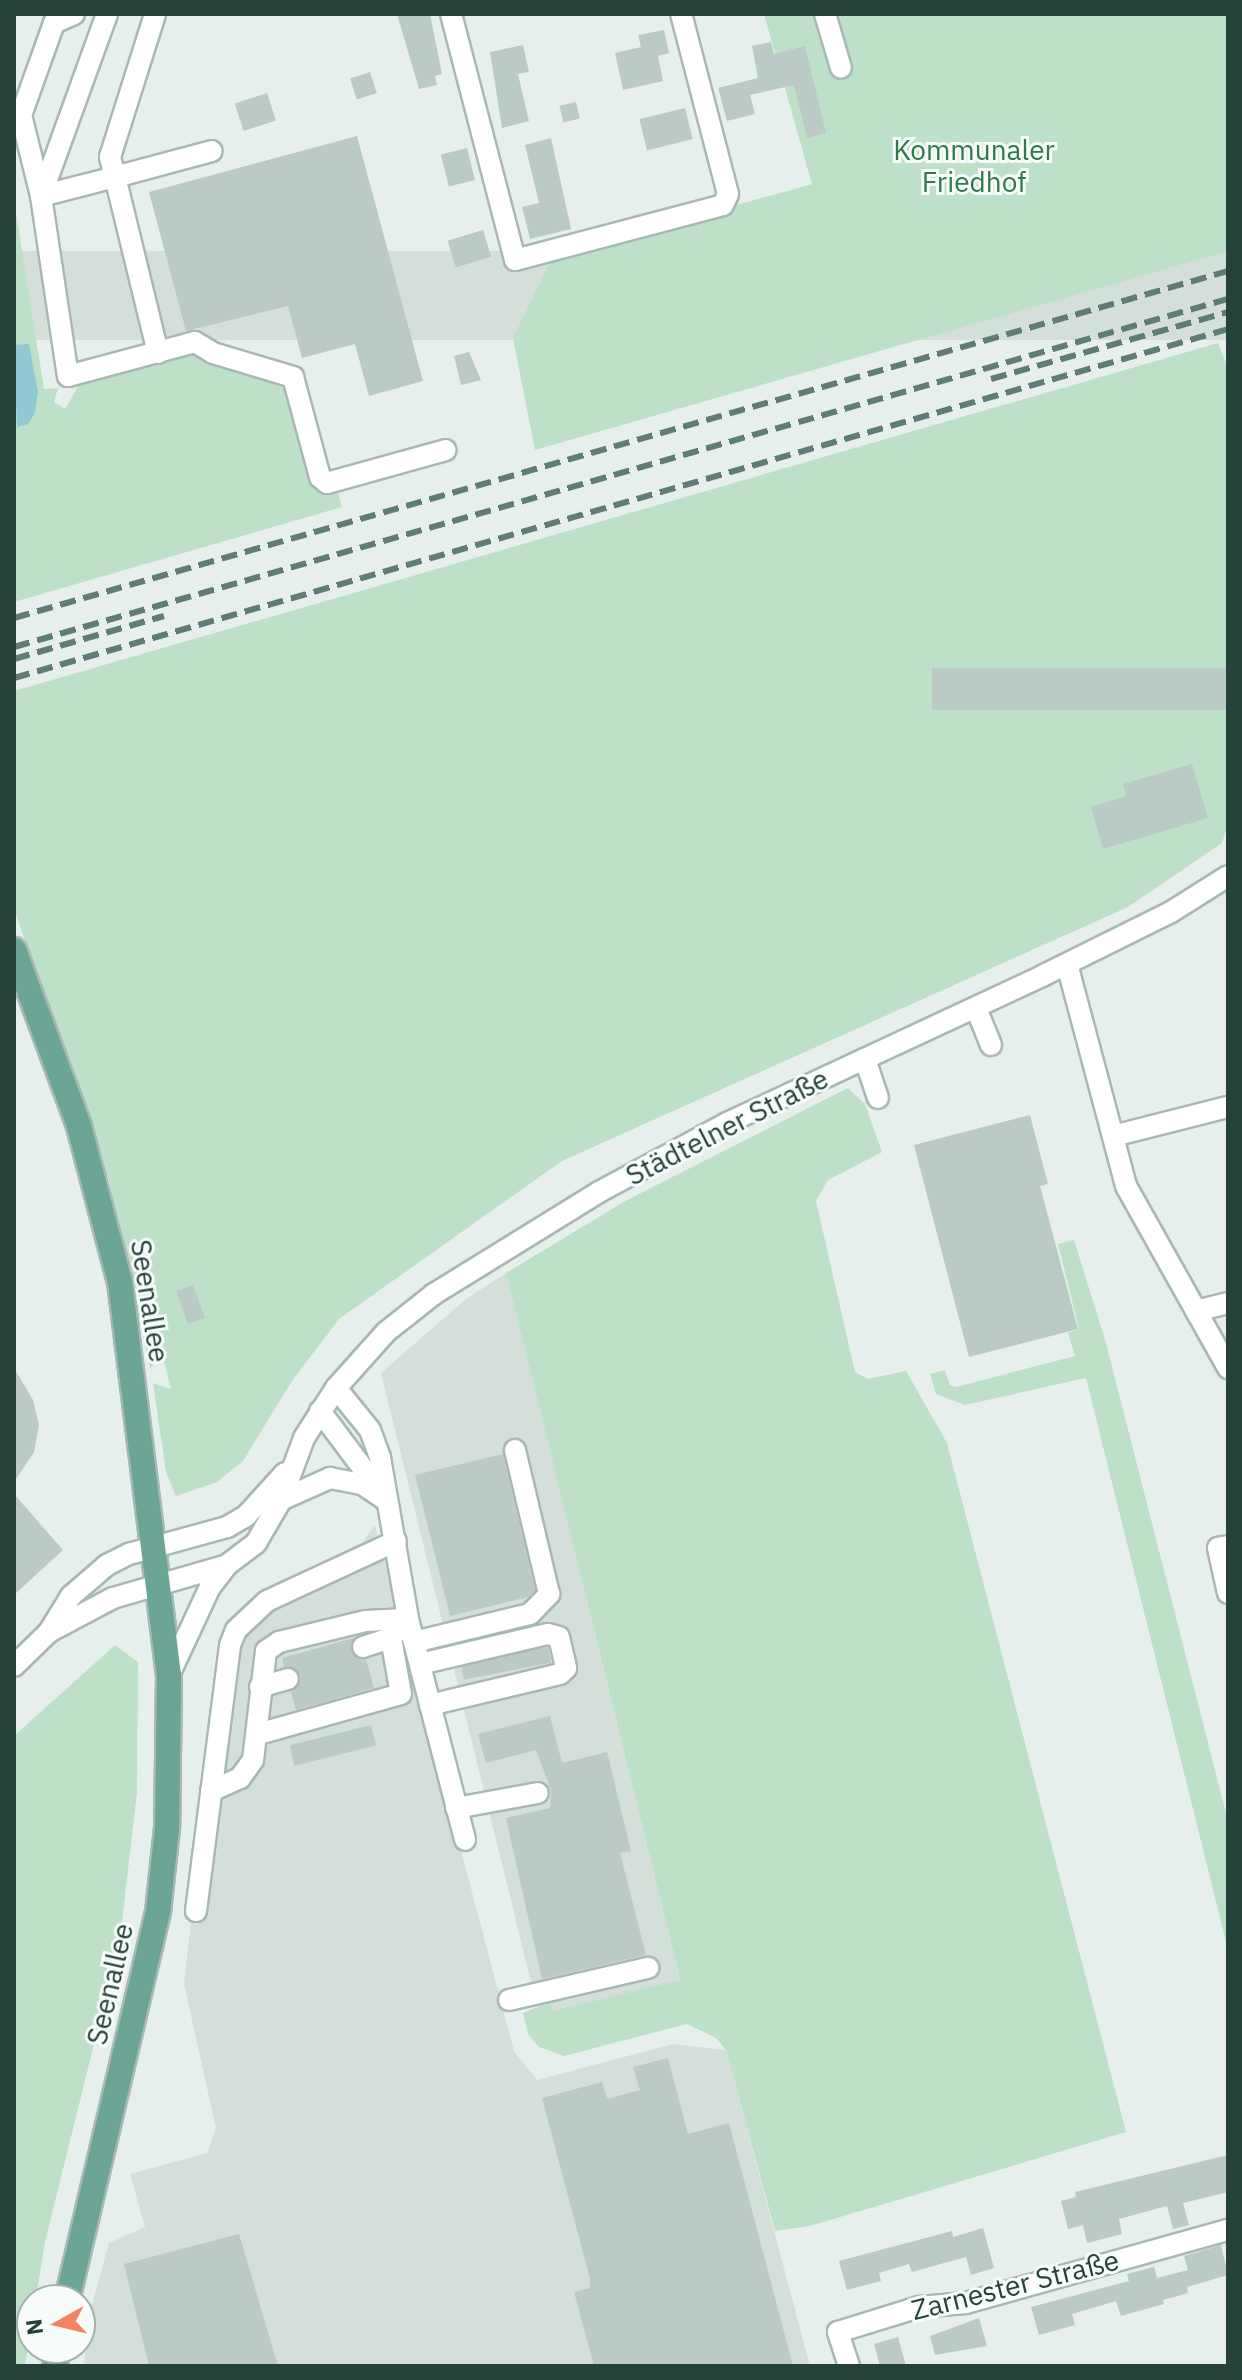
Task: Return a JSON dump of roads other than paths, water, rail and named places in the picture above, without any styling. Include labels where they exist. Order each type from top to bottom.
[{"type":"main road","name":"Seenallee","points":[[14,950],[79,1126],[114,1253],[161,1584],[169,1675],[167,1828],[158,1912],[71,2284]]},
{"type":"street","points":[[74,14],[54,23],[21,115],[41,196],[68,376],[195,342],[213,353],[293,377],[320,477],[327,483],[446,450]]},
{"type":"street","points":[[41,196],[107,14]]},
{"type":"street","points":[[155,14],[110,157],[158,353]]},
{"type":"street","points":[[451,14],[515,260],[723,205],[728,194],[681,14]]},
{"type":"street","points":[[825,14],[841,68]]},
{"type":"street","points":[[41,196],[212,151]]},
{"type":"street","name":"Städtelner Straße","points":[[49,1632],[113,1598],[227,1565],[256,1543],[281,1500],[292,1463],[336,1388],[386,1332],[471,1271],[727,1123],[1067,964],[1171,912],[1228,876]]},
{"type":"street","points":[[1067,964],[1126,1186],[1228,1368]]},
{"type":"street","points":[[976,1008],[991,1045]]},
{"type":"street","points":[[865,1059],[878,1098]]},
{"type":"street","points":[[1113,1136],[1228,1107]]},
{"type":"street","points":[[1196,1311],[1228,1303]]},
{"type":"street","points":[[336,1388],[370,1430],[396,1541],[408,1619],[465,1840]]},
{"type":"street","points":[[320,1411],[387,1501]]},
{"type":"street","points":[[414,1642],[530,1614],[549,1594],[515,1450]]},
{"type":"street","name":"Städtelner Straße","points":[[14,1666],[49,1632],[71,1596],[89,1578],[129,1554],[211,1533],[246,1516],[292,1463]]},
{"type":"street","points":[[281,1500],[330,1478],[362,1484],[387,1501]]},
{"type":"street","points":[[196,1911],[236,1630],[267,1601],[396,1541]]},
{"type":"street","points":[[1228,1546],[1218,1548],[1228,1593]]},
{"type":"street","name":"Seenallee","points":[[169,1675],[210,1587],[227,1565]]},
{"type":"street","points":[[363,1647],[391,1638],[408,1619]]},
{"type":"street","points":[[211,1791],[240,1778],[253,1760],[266,1651],[279,1642],[365,1621],[408,1619]]},
{"type":"street","points":[[420,1664],[548,1634],[559,1637],[566,1668],[560,1674],[430,1705]]},
{"type":"street","points":[[258,1734],[401,1694],[391,1638]]},
{"type":"street","points":[[260,1687],[288,1679]]},
{"type":"street","points":[[456,1808],[538,1793]]},
{"type":"street","points":[[509,2000],[648,1968]]},
{"type":"street","name":"Zarnester Straße","points":[[849,2366],[838,2332],[919,2307],[966,2303],[1228,2230]]},
{"type":"water","points":[[29,344],[38,392],[35,413],[28,424],[17,427],[14,345]]},
{"type":"railway","points":[[14,618],[1228,271]]},
{"type":"railway","points":[[14,647],[1228,299]]},
{"type":"railway","points":[[991,379],[1228,312]]},
{"type":"railway","points":[[14,678],[1228,329]]},
{"type":"railway","points":[[14,659],[164,616]]},
{"type":"park label","name":"Kommunaler Friedhof","points":[[974,166]]}]
